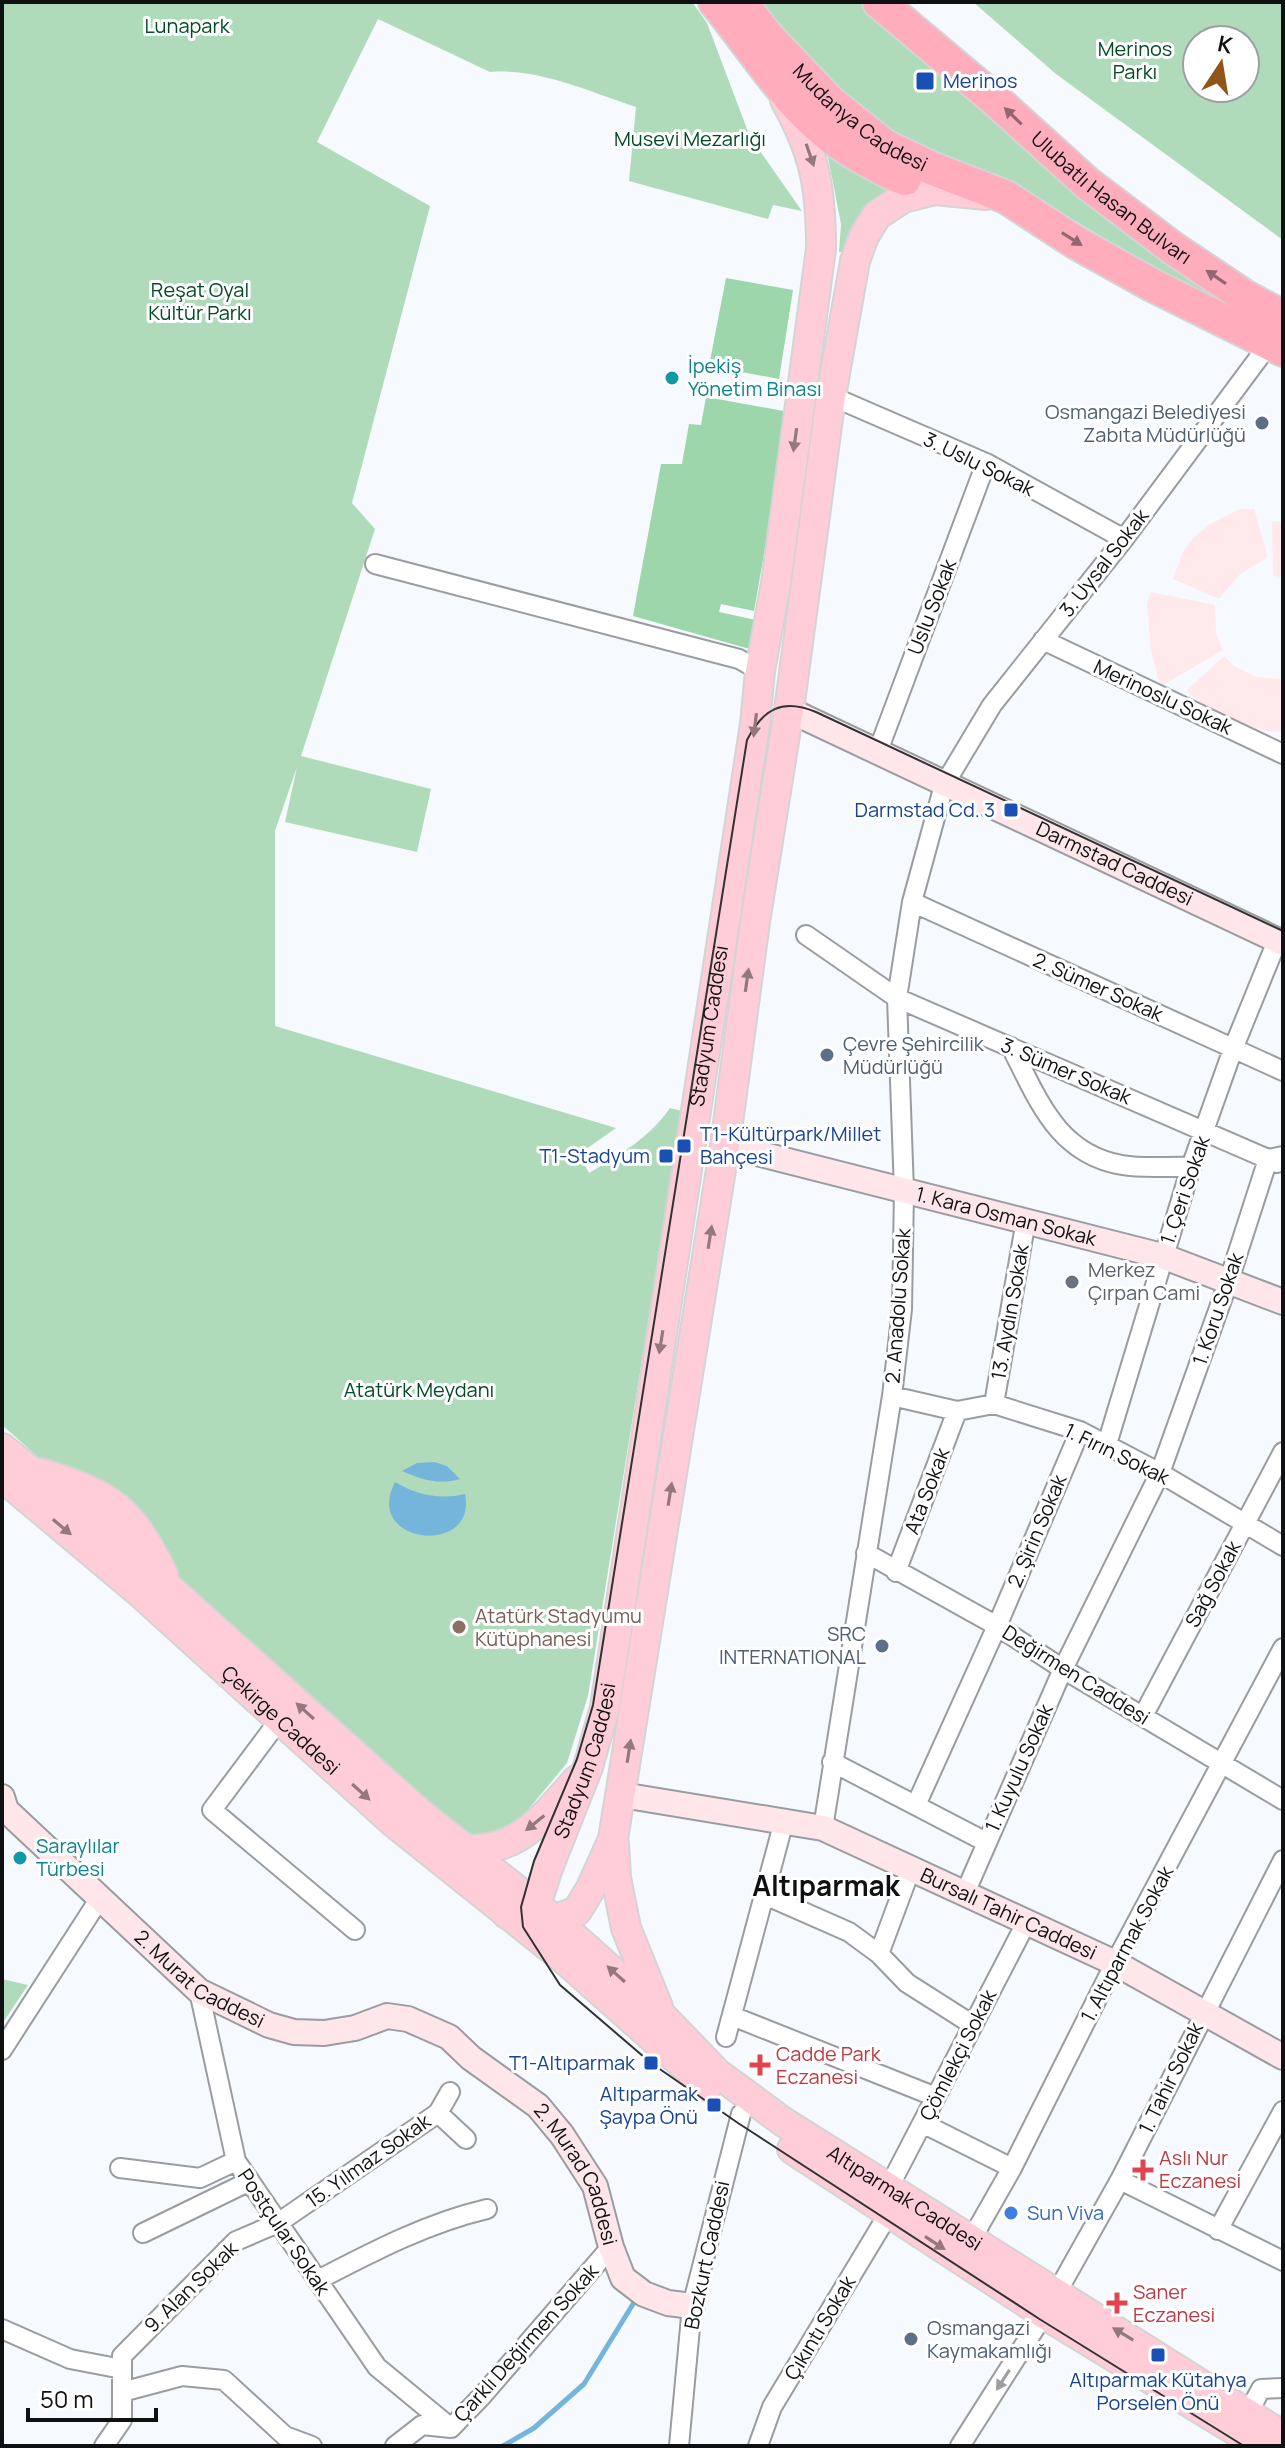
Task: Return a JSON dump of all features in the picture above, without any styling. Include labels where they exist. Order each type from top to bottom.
[{"type":"highway","points":[[715,2],[777,85],[808,118],[849,151],[901,179],[1006,197]]},
{"type":"highway","name":"Mudanya Caddesi","points":[[741,2],[767,36],[830,102],[885,146],[931,168],[1006,197]]},
{"type":"highway","points":[[879,2],[951,64]]},
{"type":"highway","points":[[893,2],[951,64]]},
{"type":"highway","name":"Ulubatlı Hasan Bulvarı","points":[[951,64],[1087,183],[1174,249],[1244,296],[1278,337]]},
{"type":"highway","name":"Ulubatlı Hasan Bulvarı","points":[[1006,197],[1075,242],[1152,285],[1278,337]]},
{"type":"main road","points":[[905,2],[951,64]]},
{"type":"main road","name":"Stadyum Caddesi","points":[[544,1917],[574,1803],[605,1707],[755,724],[760,671],[774,599],[821,249],[821,203],[813,162],[798,122],[777,85]]},
{"type":"main road","points":[[507,1914],[544,1917],[577,1911],[608,1852],[622,1795],[725,1145],[755,922],[789,710],[831,396],[855,261],[864,236],[877,215],[903,198],[935,190],[1006,197]]},
{"type":"main road","name":"Darmstad Caddesi","points":[[789,710],[1280,942]]},
{"type":"main road","name":"1. Kara Osman Sokak","points":[[725,1145],[1162,1256],[1283,1302]]},
{"type":"main road","name":"Çekirge Caddesi","points":[[2,1448],[13,1472],[138,1591],[393,1822],[563,1958]]},
{"type":"main road","name":"Çekirge Caddesi","points":[[13,1472],[113,1538],[417,1811],[544,1917]]},
{"type":"main road","points":[[464,1850],[499,1846],[522,1833],[541,1819],[588,1767]]},
{"type":"main road","name":"Bursalı Tahir Caddesi","points":[[622,1795],[823,1828],[1115,1963],[1283,2057]]},
{"type":"main road","name":"2. Murat Caddesi","points":[[2,1797],[6,1810],[199,1991],[269,2025],[294,2032],[324,2033],[355,2028],[387,2016],[408,2019],[449,2037]]},
{"type":"main road","points":[[574,1803],[565,1861],[572,1870],[586,1873],[608,1852]]},
{"type":"main road","points":[[608,1852],[626,1928],[661,2015]]},
{"type":"main road","points":[[544,1917],[563,1958]]},
{"type":"main road","name":"Altıparmak Caddesi","points":[[544,1917],[661,2015],[717,2073],[889,2200],[971,2240],[1050,2304],[1248,2413],[1283,2436]]},
{"type":"main road","name":"Altıparmak Caddesi","points":[[563,1958],[741,2114],[889,2200],[1261,2446]]},
{"type":"main road","name":"2. Murad Caddesi","points":[[449,2037],[471,2058],[538,2106],[562,2135],[595,2186],[611,2247],[623,2278],[644,2294],[668,2303],[692,2306]]},
{"type":"street","name":"3. Uysal Sokak","points":[[944,785],[992,705],[1278,337]]},
{"type":"street","name":"3. Uslu Sokak","points":[[831,396],[986,463],[1124,539]]},
{"type":"street","name":"Uslu Sokak","points":[[878,751],[986,463]]},
{"type":"street","points":[[375,564],[739,659],[760,671]]},
{"type":"street","name":"Merinoslu Sokak","points":[[1043,640],[1283,754]]},
{"type":"street","name":"2. Anadolu Sokak","points":[[823,1828],[892,1396],[902,1309],[904,1191],[897,998],[912,902],[944,785]]},
{"type":"street","name":"2. Sümer Sokak","points":[[912,902],[1283,1071]]},
{"type":"street","name":"3. Sümer Sokak","points":[[806,935],[897,998],[1278,1160]]},
{"type":"street","name":"1. Çeri Sokak","points":[[1107,1444],[1191,1167],[1233,1049],[1280,942]]},
{"type":"street","points":[[1011,1047],[1045,1114],[1075,1148],[1121,1165],[1191,1167]]},
{"type":"street","name":"1. Koru Sokak","points":[[1160,1473],[1229,1280],[1278,1160]]},
{"type":"street","name":"13. Aydın Sokak","points":[[994,1404],[1026,1220]]},
{"type":"street","name":"1. Fırın Sokak","points":[[892,1396],[957,1411],[994,1404],[1080,1431],[1160,1473],[1283,1546]]},
{"type":"street","name":"Ata Sokak","points":[[896,1572],[957,1411]]},
{"type":"street","name":"2. Şirin Sokak","points":[[916,1805],[1080,1431]]},
{"type":"street","name":"Sağ Sokak","points":[[1143,1716],[1283,1452]]},
{"type":"street","name":"1. Kuyulu Sokak","points":[[965,1893],[1063,1669],[1160,1473]]},
{"type":"street","name":"Değirmen Caddesi","points":[[866,1553],[997,1626],[1063,1669],[1283,1800]]},
{"type":"street","name":"1. Altıparmak Sokak","points":[[971,2240],[1012,2168],[1115,1963],[1283,1648]]},
{"type":"street","points":[[280,1719],[212,1810],[355,1930]]},
{"type":"street","points":[[832,1762],[986,1842]]},
{"type":"street","points":[[726,2037],[784,1821]]},
{"type":"street","name":"1. Tahir Sokak","points":[[960,2446],[1050,2304],[1120,2180],[1283,1860]]},
{"type":"street","points":[[879,1954],[911,1868]]},
{"type":"street","points":[[765,1895],[849,1932],[879,1954],[907,1983],[973,2025]]},
{"type":"street","points":[[2,2050],[100,1898]]},
{"type":"street","name":"Çömlekçi Sokak","points":[[889,2200],[936,2097],[1026,1923]]},
{"type":"street","name":"Postçular Sokak","points":[[199,1991],[236,2161],[377,2367],[451,2428]]},
{"type":"street","points":[[732,2016],[936,2097]]},
{"type":"street","name":"15. Yılmaz Sokak","points":[[278,2223],[438,2113],[450,2092]]},
{"type":"street","points":[[1218,2230],[1283,2111]]},
{"type":"street","points":[[438,2113],[466,2139]]},
{"type":"street","name":"Bozkurt Caddesi","points":[[679,2446],[692,2306],[741,2114]]},
{"type":"street","points":[[924,2124],[1012,2168]]},
{"type":"street","points":[[120,2168],[200,2178],[236,2161]]},
{"type":"street","points":[[1120,2180],[1283,2261]]},
{"type":"street","points":[[143,2233],[250,2181]]},
{"type":"street","name":"Çıkıntı Sokak","points":[[758,2446],[772,2407],[889,2200]]},
{"type":"street","points":[[318,2280],[388,2244],[487,2209]]},
{"type":"street","name":"9. Alan Sokak","points":[[122,2369],[122,2356],[236,2241],[278,2223]]},
{"type":"street","name":"Çarklı Değirmen Sokak","points":[[395,2446],[422,2425],[451,2428],[611,2247]]},
{"type":"street","points":[[2,2329],[70,2359],[122,2369],[122,2420],[104,2446]]},
{"type":"street","points":[[122,2392],[182,2376],[224,2380],[285,2436],[312,2446]]},
{"type":"street","points":[[1248,2413],[1261,2389],[1283,2388]]},
{"type":"shaded area","points":[[1240,509],[1254,509],[1268,557],[1240,574],[1219,599],[1173,579],[1183,552],[1193,538],[1209,525]]},
{"type":"shaded area","points":[[1272,521],[1283,522],[1283,578],[1273,575]]},
{"type":"shaded area","points":[[1151,592],[1215,605],[1216,634],[1223,650],[1163,685],[1158,679],[1151,650],[1147,604]]},
{"type":"shaded area","points":[[1224,656],[1234,666],[1256,677],[1282,679],[1283,731],[1271,732],[1247,726],[1210,710],[1186,691]]},
{"type":"green space","points":[[2,2],[692,2],[707,23],[750,137],[802,211],[773,205],[768,219],[629,181],[636,107],[546,77],[490,72],[378,19],[317,142],[430,206],[352,503],[375,529],[301,756],[431,789],[417,852],[285,822],[297,767],[275,831],[275,1026],[616,1128],[579,1154],[589,1173],[644,1137],[670,1108],[682,1111],[588,1696],[567,1763],[522,1817],[496,1832],[467,1839],[2,1425]]},
{"type":"green space","points":[[761,2],[872,2],[1283,332],[1174,279],[1007,181],[913,144],[869,117],[837,89]]},
{"type":"green space","name":"Merinos Parkı","points":[[973,2],[1283,2],[1283,240],[1056,74]]},
{"type":"green space","points":[[827,152],[923,183],[845,252],[839,252],[841,224]]},
{"type":"green space","points":[[726,278],[793,290],[779,379],[709,366]]},
{"type":"green space","points":[[706,397],[789,412],[754,611],[721,604],[719,612],[756,620],[753,650],[633,616],[661,464],[682,464],[689,424],[701,425]]},
{"type":"green space","points":[[2,1979],[28,1985],[2,2024]]},
{"type":"water","points":[[434,1462],[447,1466],[460,1479],[431,1481],[402,1471],[417,1463]]},
{"type":"water","points":[[395,1482],[429,1495],[465,1494],[464,1514],[455,1528],[440,1534],[422,1535],[406,1530],[394,1519],[389,1503]]},
{"type":"waterway","points":[[503,2446],[534,2428],[584,2384],[633,2304]]},
{"type":"tram line","points":[[1244,2446],[1041,2320],[651,2063],[560,1985],[523,1927],[521,1907],[534,1861],[577,1759],[593,1705],[747,740],[753,729],[775,709],[793,706],[816,712],[1283,931]]},
{"type":"place","name":"Merinos","points":[[925,81]]},
{"type":"place","name":"İpekiş Yönetim Binası","points":[[672,378]]},
{"type":"place","name":"Osmangazi Belediyesi Zabıta Müdürlüğü","points":[[1262,423]]},
{"type":"place","name":"Darmstad Cd. 3","points":[[1011,810]]},
{"type":"place","name":"Çevre Şehircilik Müdürlüğü","points":[[827,1055]]},
{"type":"place","name":"T1-Kültürpark/Millet Bahçesi","points":[[684,1146]]},
{"type":"place","name":"T1-Stadyum","points":[[666,1156]]},
{"type":"place","name":"Merkez Çırpan Cami","points":[[1072,1282]]},
{"type":"place","name":"Atatürk Stadyumu Kütüphanesi","points":[[459,1627]]},
{"type":"place","name":"SRC INTERNATIONAL","points":[[882,1646]]},
{"type":"place","name":"Saraylılar Türbesi","points":[[20,1858]]},
{"type":"place","name":"T1-Altıparmak","points":[[651,2063]]},
{"type":"place","name":"Cadde Park Eczanesi","points":[[760,2065]]},
{"type":"place","name":"Altıparmak Şaypa Önü","points":[[714,2105]]},
{"type":"place","name":"Aslı Nur Eczanesi","points":[[1143,2170]]},
{"type":"place","name":"Sun Viva","points":[[1011,2213]]},
{"type":"place","name":"Saner Eczanesi","points":[[1117,2303]]},
{"type":"place","name":"Osmangazi Kaymakamlığı","points":[[911,2339]]},
{"type":"place","name":"Altıparmak Kütahya Porselen Önü","points":[[1158,2355]]},
{"type":"district","name":"Altıparmak","points":[[826,1886]]},
{"type":"park label","name":"Lunapark","points":[[187,26]]},
{"type":"park label","name":"Musevi Mezarlığı","points":[[690,139]]},
{"type":"park label","name":"Reşat Oyal Kültür Parkı","points":[[200,302]]},
{"type":"park label","name":"Atatürk Meydanı","points":[[419,1390]]}]
